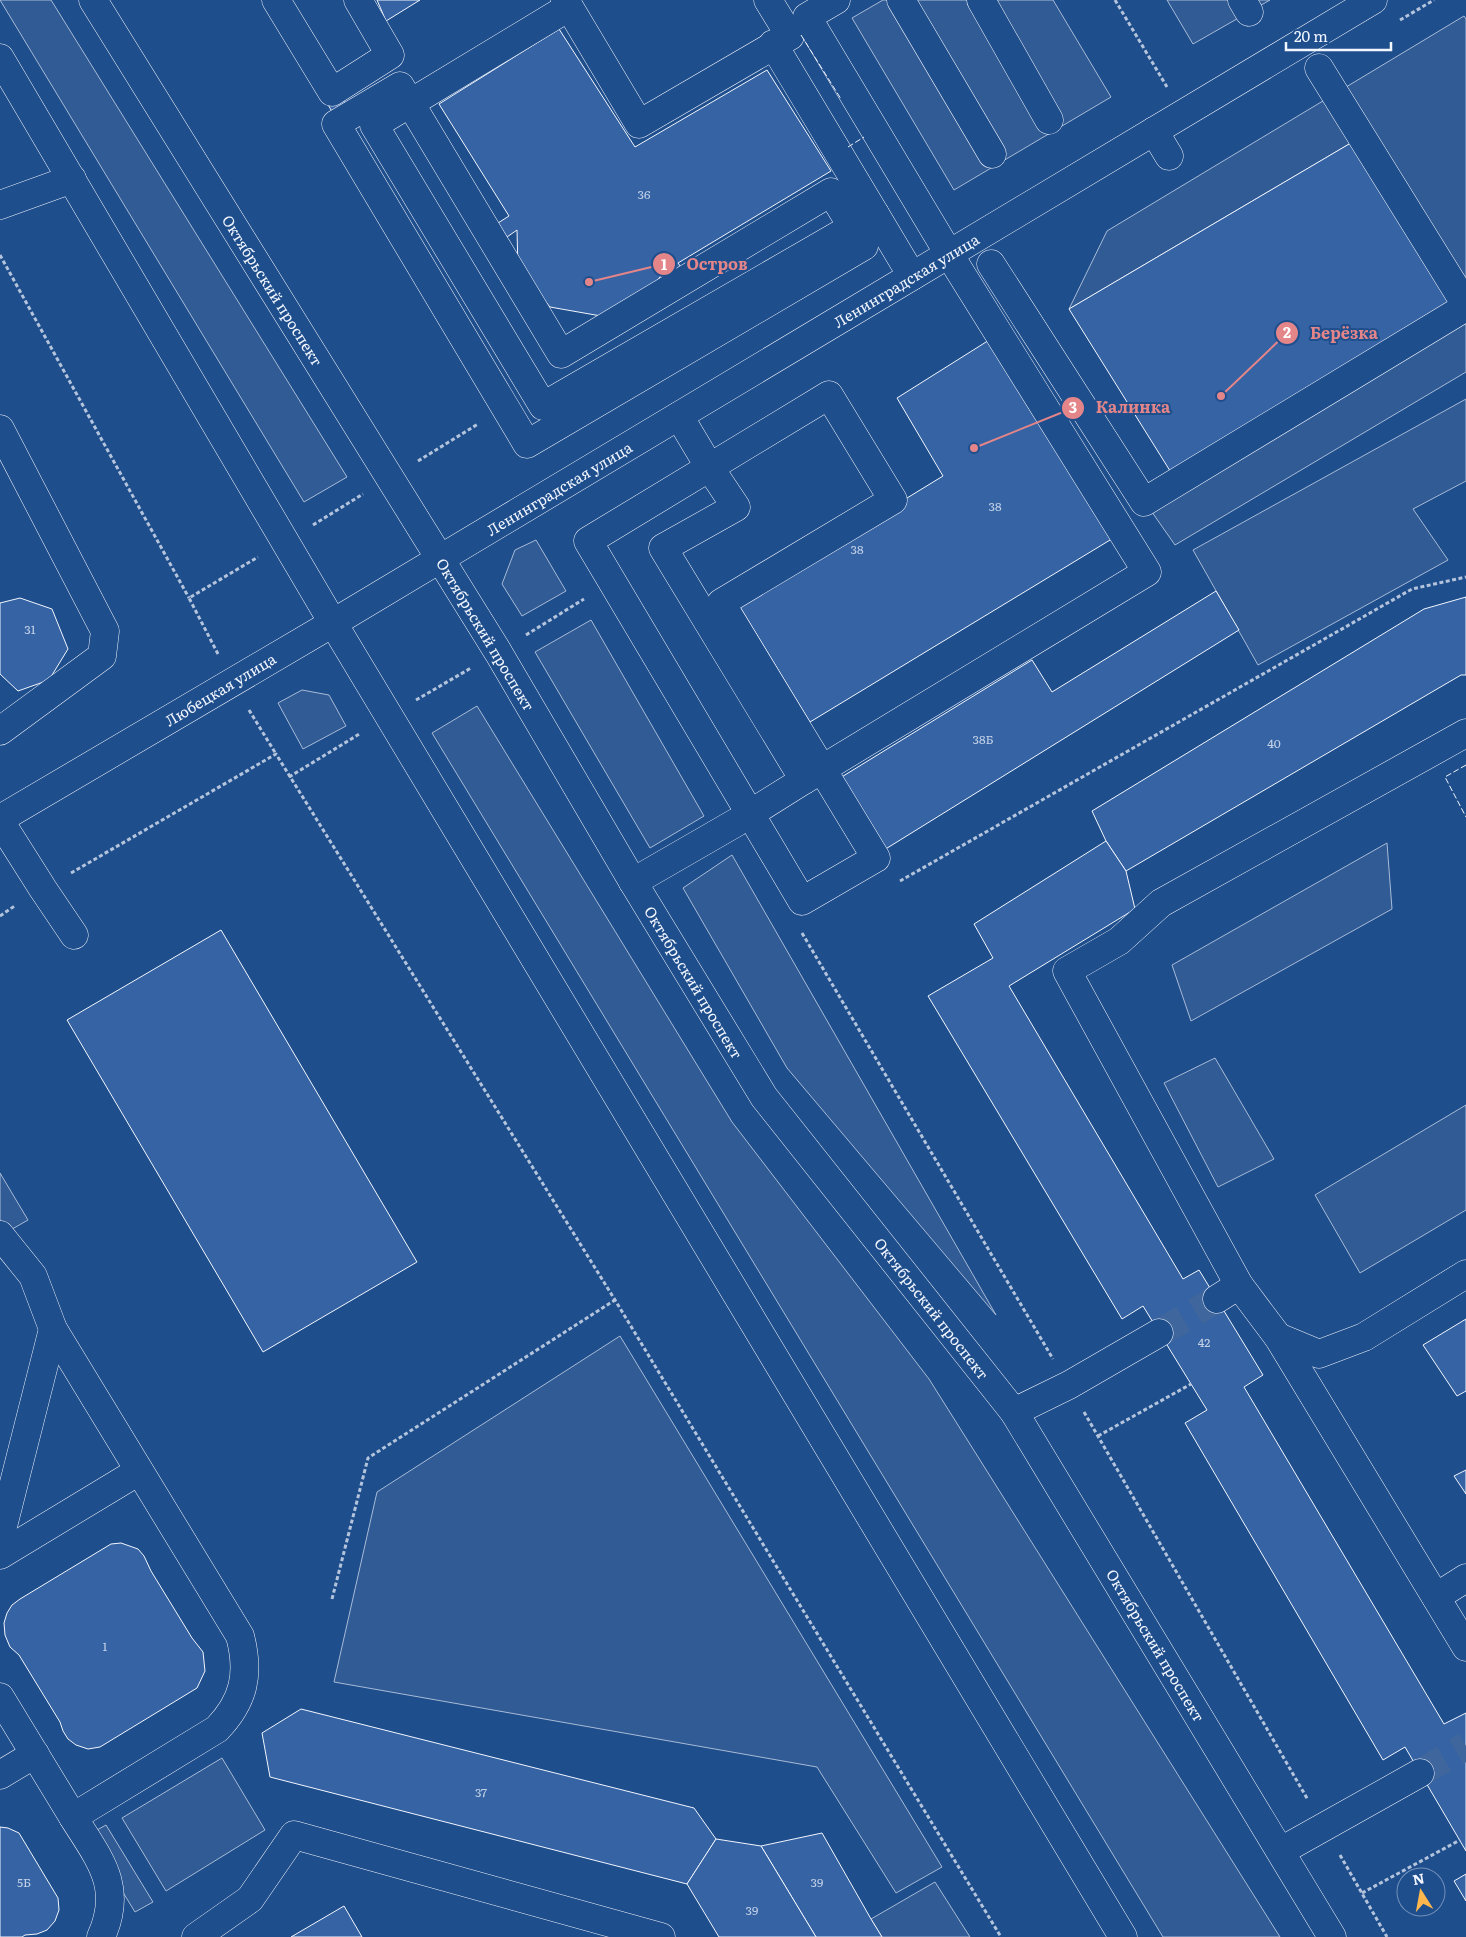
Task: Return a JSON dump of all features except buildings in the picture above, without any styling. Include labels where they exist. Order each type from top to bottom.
[{"type":"main road","name":"Октябрьский проспект","points":[[93,0],[498,652],[633,882],[764,1097],[1014,1412],[1332,1937]]},
{"type":"main road","points":[[276,0],[332,92],[390,55],[358,0]]},
{"type":"main road","points":[[768,0],[790,36],[773,44],[639,124],[567,4],[374,125],[543,406],[863,220]]},
{"type":"main road","points":[[633,882],[1147,572],[949,254],[808,17],[836,0]]},
{"type":"main road","points":[[901,0],[992,154]]},
{"type":"main road","points":[[981,0],[1049,120]]},
{"type":"main road","name":"Ленинградская улица","points":[[440,559],[1373,0]]},
{"type":"main road","points":[[773,44],[863,220],[864,246],[527,444],[336,124],[400,86],[561,354],[830,192],[863,220],[912,276]]},
{"type":"main road","points":[[991,264],[1144,502],[1466,306],[1319,68]]},
{"type":"main road","points":[[4,74],[72,179],[333,623],[1123,1937]]},
{"type":"main road","points":[[1154,131],[1170,156]]},
{"type":"main road","points":[[0,206],[72,179]]},
{"type":"main road","points":[[679,416],[710,468],[736,507],[663,548],[813,774],[876,858],[802,901],[588,541],[710,468],[829,395],[893,500],[721,603],[813,774]]},
{"type":"main road","points":[[0,429],[105,631],[102,656],[0,731]]},
{"type":"main road","name":"Любецкая улица","points":[[0,820],[440,559]]},
{"type":"main road","points":[[1466,733],[1161,903],[1120,941],[1067,971],[1239,1285],[1278,1337],[1466,1647]]},
{"type":"main road","points":[[0,820],[74,935]]},
{"type":"main road","points":[[1,1241],[33,1276],[53,1329],[240,1636],[244,1653],[243,1686],[237,1702],[228,1717],[217,1729],[73,1817]]},
{"type":"main road","points":[[1278,1337],[1319,1354],[1364,1337],[1466,1274]]},
{"type":"main road","points":[[1217,1299],[1239,1285]]},
{"type":"main road","points":[[0,1538],[53,1329]]},
{"type":"main road","points":[[1014,1412],[1068,1385],[1159,1333]]},
{"type":"main road","points":[[0,1555],[139,1471]]},
{"type":"main road","points":[[1436,1596],[1466,1578]]},
{"type":"main road","points":[[0,1697],[101,1863],[107,1877],[110,1892],[110,1909],[107,1923],[100,1937]]},
{"type":"main road","points":[[0,1775],[35,1754]]},
{"type":"main road","points":[[1281,1851],[1420,1773]]},
{"type":"main road","points":[[196,1937],[250,1899],[294,1835],[648,1936]]},
{"type":"path","points":[[1114,0],[1169,91]]},
{"type":"path","points":[[0,255],[189,598]]},
{"type":"path","points":[[899,881],[1412,589],[1466,577]]},
{"type":"path","points":[[289,777],[592,595]]},
{"type":"path","points":[[0,916],[43,889],[276,754],[614,1300],[1001,1937]]},
{"type":"path","points":[[799,928],[1098,1436],[1387,1937]]},
{"type":"path","points":[[332,1599],[368,1458],[614,1300]]},
{"type":"path","points":[[1098,1436],[1191,1384]]},
{"type":"path","points":[[1362,1893],[1460,1840]]},
{"type":"shaded area","points":[[0,0],[51,0],[347,477],[304,502]]},
{"type":"shaded area","points":[[883,0],[1053,0],[1111,97],[954,190],[852,18]]},
{"type":"shaded area","points":[[1167,0],[1270,0],[1193,44]]},
{"type":"shaded area","points":[[1464,16],[1466,19],[1466,305],[1361,137],[1069,309],[1107,231]]},
{"type":"shaded area","points":[[1466,307],[1466,372],[1175,545],[1147,505]]},
{"type":"shaded area","points":[[1466,399],[1466,481],[1413,509],[1448,560],[1258,665],[1193,550]]},
{"type":"shaded area","points":[[536,540],[566,591],[522,616],[502,584],[515,550]]},
{"type":"shaded area","points":[[591,620],[704,816],[650,848],[535,652]]},
{"type":"shaded area","points":[[302,690],[329,695],[346,726],[303,749],[278,703]]},
{"type":"shaded area","points":[[477,706],[732,1122],[929,1379],[1280,1937],[1163,1937],[432,733]]},
{"type":"shaded area","points":[[1387,843],[1392,909],[1191,1021],[1172,965]]},
{"type":"shaded area","points":[[732,855],[996,1315],[787,1068],[683,888]]},
{"type":"shaded area","points":[[1215,1058],[1274,1159],[1218,1187],[1164,1083]]},
{"type":"shaded area","points":[[1466,1105],[1466,1210],[1360,1273],[1315,1195]]},
{"type":"shaded area","points":[[0,1173],[28,1220],[0,1236]]},
{"type":"shaded area","points":[[620,1336],[942,1867],[896,1893],[817,1767],[334,1682],[377,1492]]},
{"type":"shaded area","points":[[222,1758],[265,1830],[166,1891],[122,1818]]},
{"type":"shaded area","points":[[106,1825],[153,1902],[135,1912],[88,1835]]},
{"type":"shaded area","points":[[935,1882],[970,1937],[882,1937],[871,1919]]},
{"type":"tunnel","points":[[1159,1333],[1217,1299]]},
{"type":"tunnel","points":[[1420,1773],[1466,1746]]},
{"type":"fence","points":[[801,35],[841,99]]},
{"type":"fence","points":[[848,147],[864,137]]},
{"type":"fence","points":[[1466,765],[1445,777],[1466,817]]},
{"type":"place","name":"Остров","points":[[589,282]]},
{"type":"place","name":"Берёзка","points":[[1221,396]]},
{"type":"place","name":"Калинка","points":[[974,448]]}]
